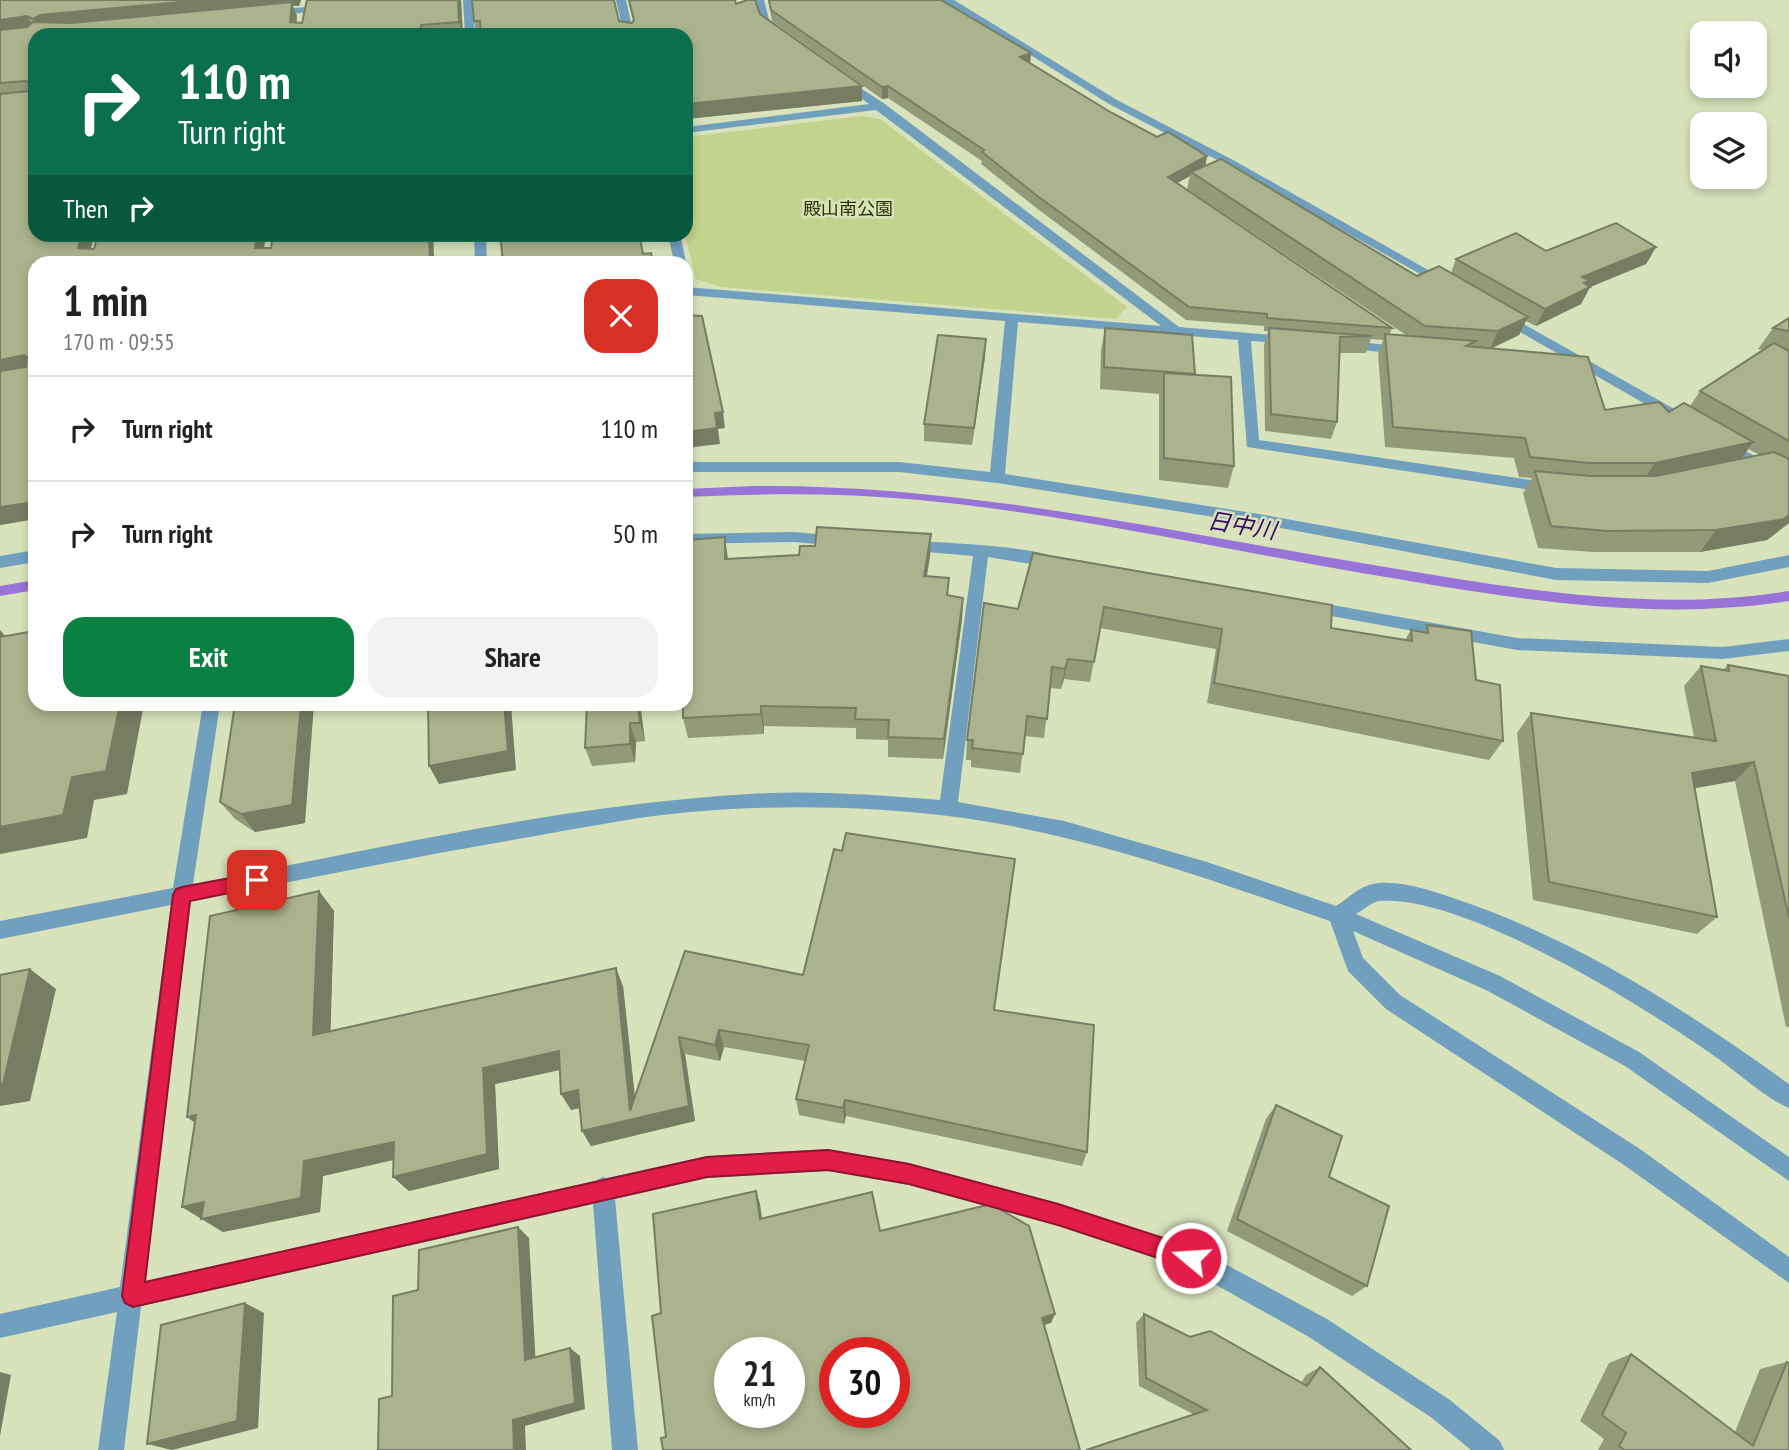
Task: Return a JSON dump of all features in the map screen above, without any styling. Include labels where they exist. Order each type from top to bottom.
[{"type":"street","points":[[468,0],[470,28]]},
{"type":"street","points":[[621,0],[627,28]]},
{"type":"street","points":[[759,0],[766,24],[787,39]]},
{"type":"street","points":[[947,0],[1114,102],[1453,288]]},
{"type":"street","points":[[262,14],[307,5],[304,22]]},
{"type":"street","points":[[829,69],[1174,329]]},
{"type":"street","points":[[693,129],[881,106]]},
{"type":"street","points":[[693,292],[1310,342]]},
{"type":"street","points":[[1489,308],[1678,418]]},
{"type":"street","points":[[997,478],[1012,318]]},
{"type":"street","points":[[1337,344],[1416,351],[1393,335]]},
{"type":"street","points":[[1244,336],[1252,444],[1514,484],[1564,489]]},
{"type":"street","points":[[1546,360],[1583,363]]},
{"type":"street","points":[[1714,438],[1789,482]]},
{"type":"street","points":[[1745,471],[1762,466]]},
{"type":"street","points":[[693,467],[899,467],[997,478],[1279,523],[1556,574],[1708,577],[1789,561]]},
{"type":"street","points":[[693,539],[794,537],[861,542]]},
{"type":"street","points":[[888,544],[981,551],[1074,565]]},
{"type":"street","points":[[947,808],[981,551]]},
{"type":"street","points":[[0,562],[28,557]]},
{"type":"street","points":[[1289,604],[1517,644],[1723,653],[1789,645]]},
{"type":"street","points":[[111,1450],[133,1296],[182,895],[210,711]]},
{"type":"street","points":[[0,930],[432,846],[641,810],[752,801],[860,802],[947,808],[1064,829],[1206,870],[1338,915],[1493,983],[1632,1059],[1789,1170]]},
{"type":"street","points":[[1338,915],[1374,892],[1422,896],[1493,920],[1602,974],[1717,1045],[1789,1097]]},
{"type":"street","points":[[1338,915],[1355,964],[1393,1002],[1632,1157],[1789,1271]]},
{"type":"street","points":[[0,1326],[603,1188],[707,1167],[828,1160],[909,1174],[1058,1214],[1191,1258],[1318,1328],[1441,1409],[1491,1450]]},
{"type":"street","points":[[603,1188],[625,1450]]},
{"type":"green space","name":"殿山南公園","points":[[861,116],[880,119],[1127,307],[1116,319],[721,287],[696,279],[693,256],[690,256],[687,242],[693,242],[693,136]]},
{"type":"building","points":[[0,0],[202,0],[40,15],[33,19],[27,16],[0,20]]},
{"type":"building","points":[[307,0],[458,0],[459,22],[421,25],[421,28],[28,28],[28,82],[0,83],[0,30],[27,27],[33,22],[72,23],[292,2],[290,22],[302,23]]},
{"type":"building","points":[[472,0],[614,0],[619,21],[632,23],[634,20],[629,0],[735,0],[736,4],[755,0],[760,14],[862,86],[693,103],[693,28],[480,28],[480,21],[474,21]]},
{"type":"building","points":[[769,0],[941,0],[1031,53],[1020,57],[1112,113],[1157,137],[1168,132],[1207,156],[1168,177],[1392,328],[1267,318],[1267,314],[1189,307],[1036,195],[982,152],[984,150],[888,86],[882,87],[771,10]]},
{"type":"building","points":[[28,91],[28,242],[80,242],[78,248],[94,249],[96,242],[256,242],[255,248],[271,248],[272,242],[429,242],[430,256],[28,256],[28,503],[0,507],[0,371],[26,367],[27,357],[24,355],[0,360],[0,94]]},
{"type":"building","points":[[1221,159],[1417,276],[1439,266],[1528,317],[1498,331],[1425,326],[1191,172]]},
{"type":"building","points":[[1616,223],[1656,247],[1582,277],[1589,281],[1584,283],[1590,287],[1545,309],[1456,259],[1516,233],[1546,251]]},
{"type":"building","points":[[501,242],[641,242],[643,254],[651,253],[652,256],[502,256]]},
{"type":"building","points":[[693,315],[702,316],[723,412],[715,413],[717,428],[693,431]]},
{"type":"building","points":[[1789,318],[1789,331],[1773,328]]},
{"type":"building","points":[[1105,328],[1192,335],[1195,374],[1104,367]]},
{"type":"building","points":[[1269,328],[1372,336],[1340,337],[1337,422],[1271,414]]},
{"type":"building","points":[[1385,334],[1476,341],[1466,346],[1588,357],[1605,410],[1659,402],[1669,412],[1684,403],[1753,442],[1655,463],[1589,463],[1530,457],[1525,438],[1393,427]]},
{"type":"building","points":[[938,335],[986,339],[974,428],[924,424]]},
{"type":"building","points":[[1774,343],[1789,351],[1789,441],[1700,391]]},
{"type":"building","points":[[1164,373],[1231,377],[1234,466],[1164,458]]},
{"type":"building","points":[[1774,452],[1789,459],[1789,515],[1784,519],[1716,530],[1607,531],[1551,526],[1535,471],[1590,476],[1656,476]]},
{"type":"building","points":[[817,527],[931,534],[924,576],[949,578],[947,595],[963,598],[944,739],[888,737],[889,720],[855,719],[856,708],[761,706],[761,714],[683,718],[683,711],[693,711],[693,539],[725,537],[725,559],[799,555],[800,546],[815,546]]},
{"type":"building","points":[[1033,553],[1332,605],[1331,628],[1412,641],[1411,630],[1428,633],[1427,625],[1471,631],[1476,680],[1500,685],[1503,741],[1214,683],[1222,629],[1104,607],[1094,662],[1068,659],[1065,669],[1052,667],[1047,719],[1027,716],[1023,754],[972,748],[973,740],[967,740],[984,603],[1018,609]]},
{"type":"building","points":[[28,632],[28,711],[119,711],[106,771],[72,777],[63,815],[0,827],[0,637]]},
{"type":"building","points":[[1728,665],[1789,676],[1789,918],[1754,762],[1692,773],[1717,917],[1549,882],[1531,713],[1716,741],[1701,666],[1729,671]]},
{"type":"building","points":[[234,711],[300,711],[292,805],[241,814],[220,802]]},
{"type":"building","points":[[428,711],[505,711],[508,751],[429,766]]},
{"type":"building","points":[[587,711],[639,711],[640,723],[630,723],[630,744],[585,748]]},
{"type":"building","points":[[846,833],[1015,859],[994,1010],[1094,1025],[1087,1152],[845,1100],[843,1108],[796,1099],[809,1045],[719,1030],[715,1045],[679,1037],[689,1106],[582,1131],[578,1090],[561,1094],[559,1051],[483,1068],[487,1154],[393,1177],[394,1142],[304,1161],[301,1198],[201,1219],[204,1202],[182,1207],[196,1115],[187,1117],[210,916],[319,891],[313,1035],[616,968],[630,1111],[685,951],[803,975],[834,849],[842,851]]},
{"type":"building","points":[[30,969],[3,1084],[0,1084],[0,975]]},
{"type":"building","points":[[1276,1105],[1342,1136],[1329,1177],[1389,1206],[1367,1286],[1237,1219]]},
{"type":"building","points":[[756,1191],[760,1219],[872,1192],[880,1231],[991,1204],[1029,1226],[1055,1314],[1042,1318],[1080,1450],[663,1450],[661,1438],[666,1437],[652,1316],[661,1313],[653,1214]]},
{"type":"building","points":[[518,1227],[525,1360],[570,1348],[575,1403],[513,1420],[514,1450],[378,1450],[379,1399],[392,1396],[393,1296],[418,1290],[419,1250]]},
{"type":"building","points":[[245,1303],[237,1421],[147,1444],[161,1325]]},
{"type":"building","points":[[1144,1314],[1190,1337],[1210,1331],[1307,1386],[1320,1367],[1411,1450],[1086,1450],[1207,1410],[1146,1378]]},
{"type":"building","points":[[1631,1354],[1753,1446],[1787,1362],[1789,1363],[1789,1450],[1624,1450],[1619,1446],[1626,1433],[1602,1415]]},
{"type":"waterway","name":"日中川","points":[[693,493],[820,490],[954,500],[1111,524],[1452,583],[1569,598],[1689,603],[1752,601],[1789,596]]},
{"type":"waterway","name":"日中川","points":[[0,591],[28,586]]},
{"type":"route","points":[[257,880],[182,895],[133,1296],[603,1188],[707,1167],[828,1160],[909,1174],[1058,1214],[1191,1258]]}]
